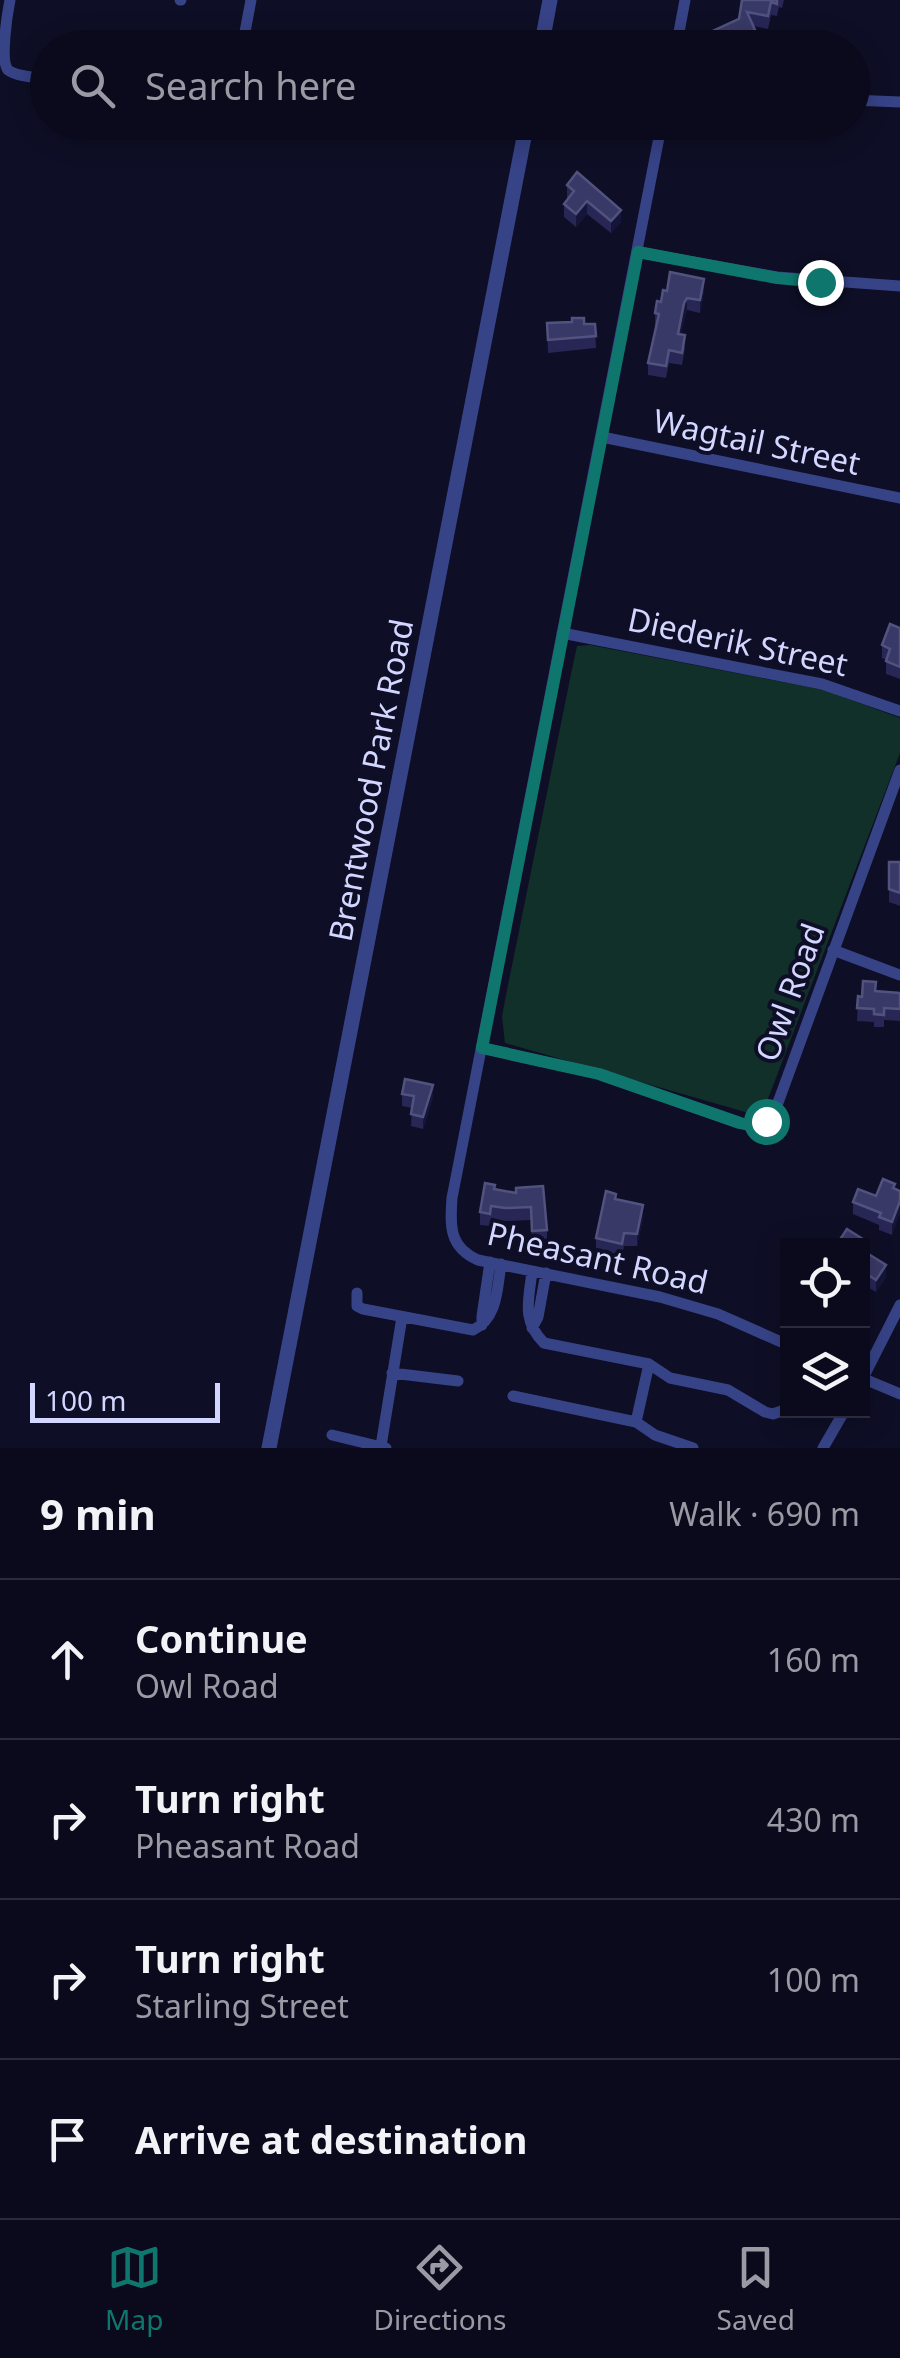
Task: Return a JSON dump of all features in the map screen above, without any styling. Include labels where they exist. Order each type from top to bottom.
[{"type":"street","points":[[10,0],[0,52],[3,66],[9,72],[30,76]]},
{"type":"street","points":[[246,30],[252,0]]},
{"type":"street","points":[[544,30],[550,0]]},
{"type":"street","points":[[680,30],[686,0]]},
{"type":"street","points":[[870,101],[900,102]]},
{"type":"street","name":"Brentwood Park Road","points":[[269,1448],[523,140]]},
{"type":"street","name":"Pheasant Road","points":[[659,140],[450,1223],[454,1242],[468,1256],[660,1297],[718,1314],[780,1341]]},
{"type":"street","points":[[638,252],[777,278],[900,286]]},
{"type":"street","name":"Wagtail Street","points":[[602,437],[900,498]]},
{"type":"street","name":"Diederik Street","points":[[562,633],[822,684],[900,711]]},
{"type":"street","name":"Owl Road","points":[[482,1048],[599,1074],[740,1123],[758,1124],[770,1118],[900,770]]},
{"type":"street","points":[[833,950],[900,975]]},
{"type":"street","points":[[357,1293],[358,1308],[466,1330],[477,1328],[493,1309],[495,1263]]},
{"type":"street","points":[[532,1271],[528,1307],[532,1328],[551,1346],[649,1364],[670,1378],[728,1390],[765,1412],[780,1412]]},
{"type":"street","points":[[532,1328],[538,1317],[546,1273]]},
{"type":"street","points":[[870,1365],[900,1305]]},
{"type":"street","points":[[332,1435],[384,1447],[402,1317]]},
{"type":"street","points":[[636,1422],[649,1364]]},
{"type":"street","points":[[392,1374],[458,1381]]},
{"type":"street","points":[[870,1382],[900,1394]]},
{"type":"street","points":[[513,1396],[636,1422],[655,1435],[694,1448]]},
{"type":"street","points":[[823,1448],[840,1418]]},
{"type":"green space","points":[[590,645],[824,690],[900,718],[900,753],[763,1111],[752,1114],[505,1043],[505,1000],[572,669],[577,646]]},
{"type":"building","points":[[742,0],[777,0],[777,4],[771,2],[768,16],[747,12],[755,30],[715,30],[739,19]]},
{"type":"building","points":[[577,172],[621,210],[611,221],[587,201],[576,214],[564,204],[574,191],[567,185]]},
{"type":"building","points":[[670,272],[704,279],[700,300],[687,298],[684,303],[678,334],[685,335],[682,353],[669,350],[666,366],[648,363],[659,314],[655,313],[657,301],[661,302],[663,290],[667,291]]},
{"type":"building","points":[[572,318],[584,318],[584,324],[595,324],[596,336],[548,340],[547,323],[572,322]]},
{"type":"building","points":[[890,624],[900,628],[900,667],[886,661],[890,649],[882,645]]},
{"type":"building","points":[[889,862],[900,862],[900,893],[889,889]]},
{"type":"building","points":[[863,981],[876,982],[875,991],[900,993],[900,1009],[884,1008],[884,1015],[874,1014],[874,1009],[857,1008]]},
{"type":"building","points":[[405,1079],[433,1085],[423,1117],[411,1114],[414,1096],[402,1094]]},
{"type":"building","points":[[883,1179],[900,1191],[892,1222],[853,1202],[858,1189],[876,1196]]},
{"type":"building","points":[[485,1183],[516,1193],[516,1188],[543,1186],[547,1230],[532,1231],[531,1207],[491,1206],[490,1214],[480,1212]]},
{"type":"building","points":[[606,1191],[616,1194],[615,1199],[643,1205],[637,1234],[624,1233],[622,1244],[596,1238]]},
{"type":"building","points":[[847,1229],[861,1238],[841,1238]]},
{"type":"building","points":[[870,1255],[886,1265],[876,1280],[870,1276]]},
{"type":"route","points":[[766,1121],[740,1123],[599,1074],[482,1048],[638,252],[777,278],[820,282]]}]
